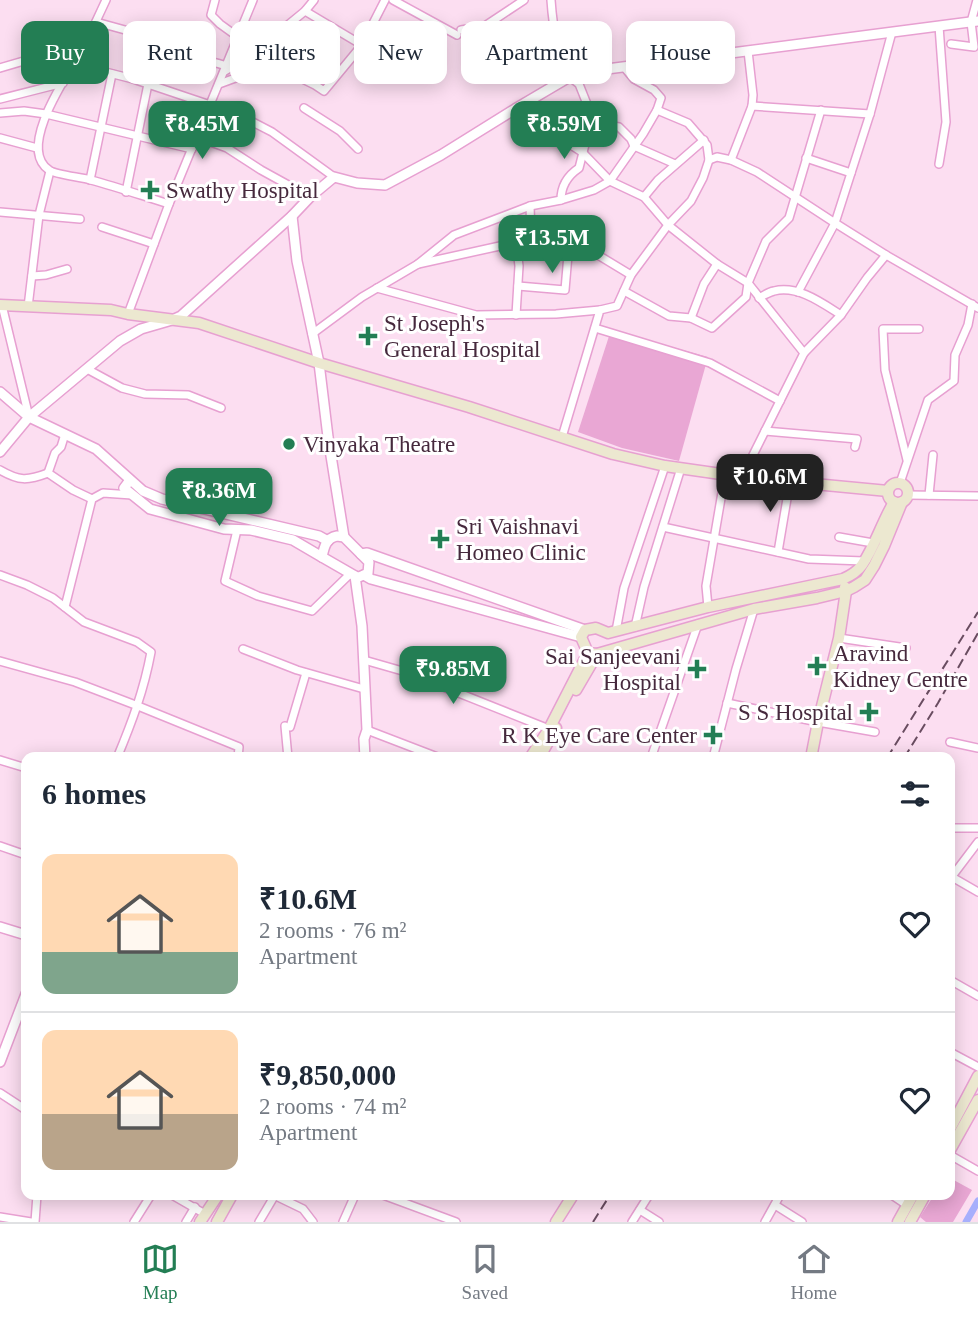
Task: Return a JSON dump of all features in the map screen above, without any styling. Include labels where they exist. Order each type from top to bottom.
[{"type":"main road","points":[[1,305],[111,310],[199,323],[613,454],[665,466],[725,475],[888,491]]},
{"type":"main road","points":[[542,752],[596,653],[754,610],[846,591],[865,580],[884,546],[901,500],[905,486],[895,483],[888,491],[889,498],[901,500]]},
{"type":"main road","points":[[596,653],[583,634],[596,628],[612,632],[708,607],[843,579],[853,574],[862,565],[884,518],[901,500]]},
{"type":"main road","points":[[812,752],[839,638],[846,591],[843,579]]},
{"type":"main road","points":[[534,752],[596,653],[608,642],[612,632]]},
{"type":"main road","points":[[955,1120],[978,1076]]},
{"type":"main road","points":[[955,1144],[978,1100]]},
{"type":"main road","points":[[203,1218],[215,1200]]},
{"type":"main road","points":[[220,1221],[230,1200]]},
{"type":"main road","points":[[556,1222],[570,1200]]},
{"type":"main road","points":[[898,1222],[910,1200]]},
{"type":"main road","points":[[910,1222],[922,1200]]},
{"type":"street","points":[[96,21],[106,0]]},
{"type":"street","points":[[215,0],[211,15],[230,30]]},
{"type":"street","points":[[245,21],[253,0]]},
{"type":"street","points":[[216,65],[225,69],[250,56],[305,11],[314,0]]},
{"type":"street","points":[[375,21],[386,0]]},
{"type":"street","points":[[393,0],[459,32],[485,26],[524,0]]},
{"type":"street","points":[[551,0],[552,21]]},
{"type":"street","points":[[951,44],[974,47],[977,0]]},
{"type":"street","points":[[305,11],[354,40]]},
{"type":"street","points":[[612,68],[974,22]]},
{"type":"street","points":[[939,26],[946,121],[939,164]]},
{"type":"street","points":[[798,292],[835,223],[870,114],[892,32]]},
{"type":"street","points":[[731,160],[752,106],[748,51]]},
{"type":"street","points":[[219,84],[249,73],[266,61],[324,91],[354,55]]},
{"type":"street","points":[[128,314],[169,204],[230,58]]},
{"type":"street","points":[[0,68],[21,62]]},
{"type":"street","points":[[312,334],[362,297],[418,264],[454,234],[530,206],[594,190],[610,181],[657,110],[661,98],[654,90],[634,79],[624,66]]},
{"type":"street","points":[[109,73],[123,77]]},
{"type":"street","points":[[90,180],[112,74]]},
{"type":"street","points":[[0,99],[59,84]]},
{"type":"street","points":[[62,84],[46,114],[37,148],[40,159],[50,171],[169,204]]},
{"type":"street","points":[[126,192],[150,84],[237,114],[272,132],[334,177],[357,183],[385,185],[442,155],[558,84]]},
{"type":"street","points":[[561,200],[561,190],[570,174],[579,168],[590,125],[587,104],[578,84]]},
{"type":"street","points":[[752,106],[870,114]]},
{"type":"street","points":[[304,108],[340,131],[358,149]]},
{"type":"street","points":[[515,109],[582,152],[610,181],[644,197],[668,225],[717,264],[748,283],[804,353]]},
{"type":"street","points":[[376,288],[476,316],[600,310],[617,306],[631,275],[668,225],[691,201],[709,160],[707,145],[688,123],[657,110]]},
{"type":"street","points":[[624,290],[669,316],[691,318],[712,328],[746,297],[748,283],[766,241],[789,218],[821,110]]},
{"type":"street","points":[[0,113],[24,111],[46,114],[192,149]]},
{"type":"street","points":[[590,125],[619,127],[634,146],[675,164]]},
{"type":"street","points":[[197,137],[227,148],[310,197]]},
{"type":"street","points":[[0,138],[37,148]]},
{"type":"street","points":[[644,197],[675,164],[704,140]]},
{"type":"street","points":[[709,160],[717,157],[731,160],[757,172],[886,255],[975,306],[955,355],[954,381],[928,400],[900,483]]},
{"type":"street","points":[[806,158],[850,173]]},
{"type":"street","points":[[28,307],[39,215],[50,171]]},
{"type":"street","points":[[0,452],[29,418],[120,341],[141,328],[181,316],[334,177]]},
{"type":"street","points":[[530,206],[531,236]]},
{"type":"street","points":[[0,212],[80,219]]},
{"type":"street","points":[[237,530],[225,581],[258,596],[312,611],[356,575],[368,573],[369,562],[344,537],[319,363],[298,261],[292,216]]},
{"type":"street","points":[[102,227],[154,244]]},
{"type":"street","points":[[418,264],[516,242],[541,232],[593,253],[631,275]]},
{"type":"street","points":[[516,242],[519,266],[516,315]]},
{"type":"street","points":[[518,286],[565,290],[569,243]]},
{"type":"street","points":[[742,477],[804,353],[841,315],[886,255]]},
{"type":"street","points":[[691,318],[704,284],[717,264]]},
{"type":"street","points":[[32,276],[67,269]]},
{"type":"street","points":[[759,298],[774,291],[798,292],[841,315]]},
{"type":"street","points":[[1,305],[29,418]]},
{"type":"street","points":[[562,437],[600,310]]},
{"type":"street","points":[[595,327],[710,363],[780,401]]},
{"type":"street","points":[[908,461],[886,370],[883,329],[919,329]]},
{"type":"street","points":[[87,369],[122,388],[145,394],[188,395],[221,408]]},
{"type":"street","points":[[0,392],[29,418],[96,449],[143,491],[162,499],[319,536],[328,541]]},
{"type":"street","points":[[765,431],[857,439],[855,447]]},
{"type":"street","points":[[0,470],[25,480],[48,473],[65,434]]},
{"type":"street","points":[[929,495],[933,455]]},
{"type":"street","points":[[612,632],[665,466]]},
{"type":"street","points":[[635,627],[644,587],[681,468]]},
{"type":"street","points":[[48,473],[92,499]]},
{"type":"street","points":[[708,607],[706,586],[725,475]]},
{"type":"street","points":[[130,480],[124,488],[150,509],[224,529],[251,530],[293,540],[356,575],[583,634]]},
{"type":"street","points":[[778,552],[790,481]]},
{"type":"street","points":[[65,607],[92,499],[103,493],[132,495]]},
{"type":"street","points":[[901,500],[929,495],[978,496]]},
{"type":"street","points":[[663,527],[810,559],[863,561]]},
{"type":"street","points":[[322,557],[328,541],[333,537],[344,537]]},
{"type":"street","points":[[839,537],[873,543]]},
{"type":"street","points":[[360,554],[367,553],[583,634]]},
{"type":"street","points":[[0,575],[53,598],[83,622],[137,642],[151,652],[138,706],[119,752]]},
{"type":"street","points":[[356,575],[364,660],[367,730],[365,752]]},
{"type":"street","points":[[715,752],[754,610]]},
{"type":"street","points":[[653,752],[698,624]]},
{"type":"street","points":[[839,638],[906,648]]},
{"type":"street","points":[[243,649],[306,673],[364,689]]},
{"type":"street","points":[[364,660],[406,672],[549,729]]},
{"type":"street","points":[[0,661],[75,682],[138,706],[239,747],[239,752]]},
{"type":"street","points":[[288,752],[287,727],[306,673]]},
{"type":"street","points":[[727,703],[875,732]]},
{"type":"street","points":[[367,730],[424,752]]},
{"type":"street","points":[[950,742],[978,748]]},
{"type":"street","points":[[0,760],[21,766]]},
{"type":"street","points":[[955,828],[978,828]]},
{"type":"street","points":[[955,873],[978,842]]},
{"type":"street","points":[[0,846],[21,853]]},
{"type":"street","points":[[955,880],[978,892]]},
{"type":"street","points":[[0,927],[21,933]]},
{"type":"street","points":[[955,982],[978,996]]},
{"type":"street","points":[[0,1062],[21,1012]]},
{"type":"street","points":[[955,1055],[978,1067]]},
{"type":"street","points":[[0,1093],[21,1107]]},
{"type":"street","points":[[955,1156],[978,1171]]},
{"type":"street","points":[[0,1217],[33,1222],[36,1200]]},
{"type":"street","points":[[134,1222],[148,1200]]},
{"type":"street","points":[[182,1200],[195,1207],[203,1218]]},
{"type":"street","points":[[259,1222],[271,1200]]},
{"type":"street","points":[[284,1200],[303,1209],[313,1222]]},
{"type":"street","points":[[343,1222],[353,1200]]},
{"type":"street","points":[[397,1200],[456,1222]]},
{"type":"street","points":[[632,1222],[646,1200]]},
{"type":"street","points":[[765,1222],[778,1200]]},
{"type":"street","points":[[899,1200],[907,1205]]},
{"type":"street","points":[[775,1205],[802,1222]]},
{"type":"street","points":[[186,1222],[195,1207]]},
{"type":"street","points":[[640,1210],[659,1222]]},
{"type":"shaded area","points":[[611,330],[708,357],[679,461],[622,448],[578,432]]},
{"type":"shaded area","points":[[955,1181],[972,1190],[953,1222],[926,1222],[920,1217],[931,1200],[955,1200]]},
{"type":"waterway","points":[[966,1222],[978,1201]]},
{"type":"railway","points":[[891,752],[978,612]]},
{"type":"railway","points":[[908,752],[978,633]]},
{"type":"railway","points":[[593,1222],[607,1200]]},
{"type":"place","name":"Swathy Hospital","points":[[150,190]]},
{"type":"place","name":"St Joseph's General Hospital","points":[[368,336]]},
{"type":"place","name":"Vinyaka Theatre","points":[[289,444]]},
{"type":"place","name":"Sri Vaishnavi Homeo Clinic","points":[[440,539]]},
{"type":"place","name":"Aravind Kidney Centre","points":[[817,666]]},
{"type":"place","name":"Sai Sanjeevani Hospital","points":[[697,669]]},
{"type":"place","name":"S S Hospital","points":[[869,712]]},
{"type":"place","name":"R K Eye Care Center","points":[[713,735]]}]
